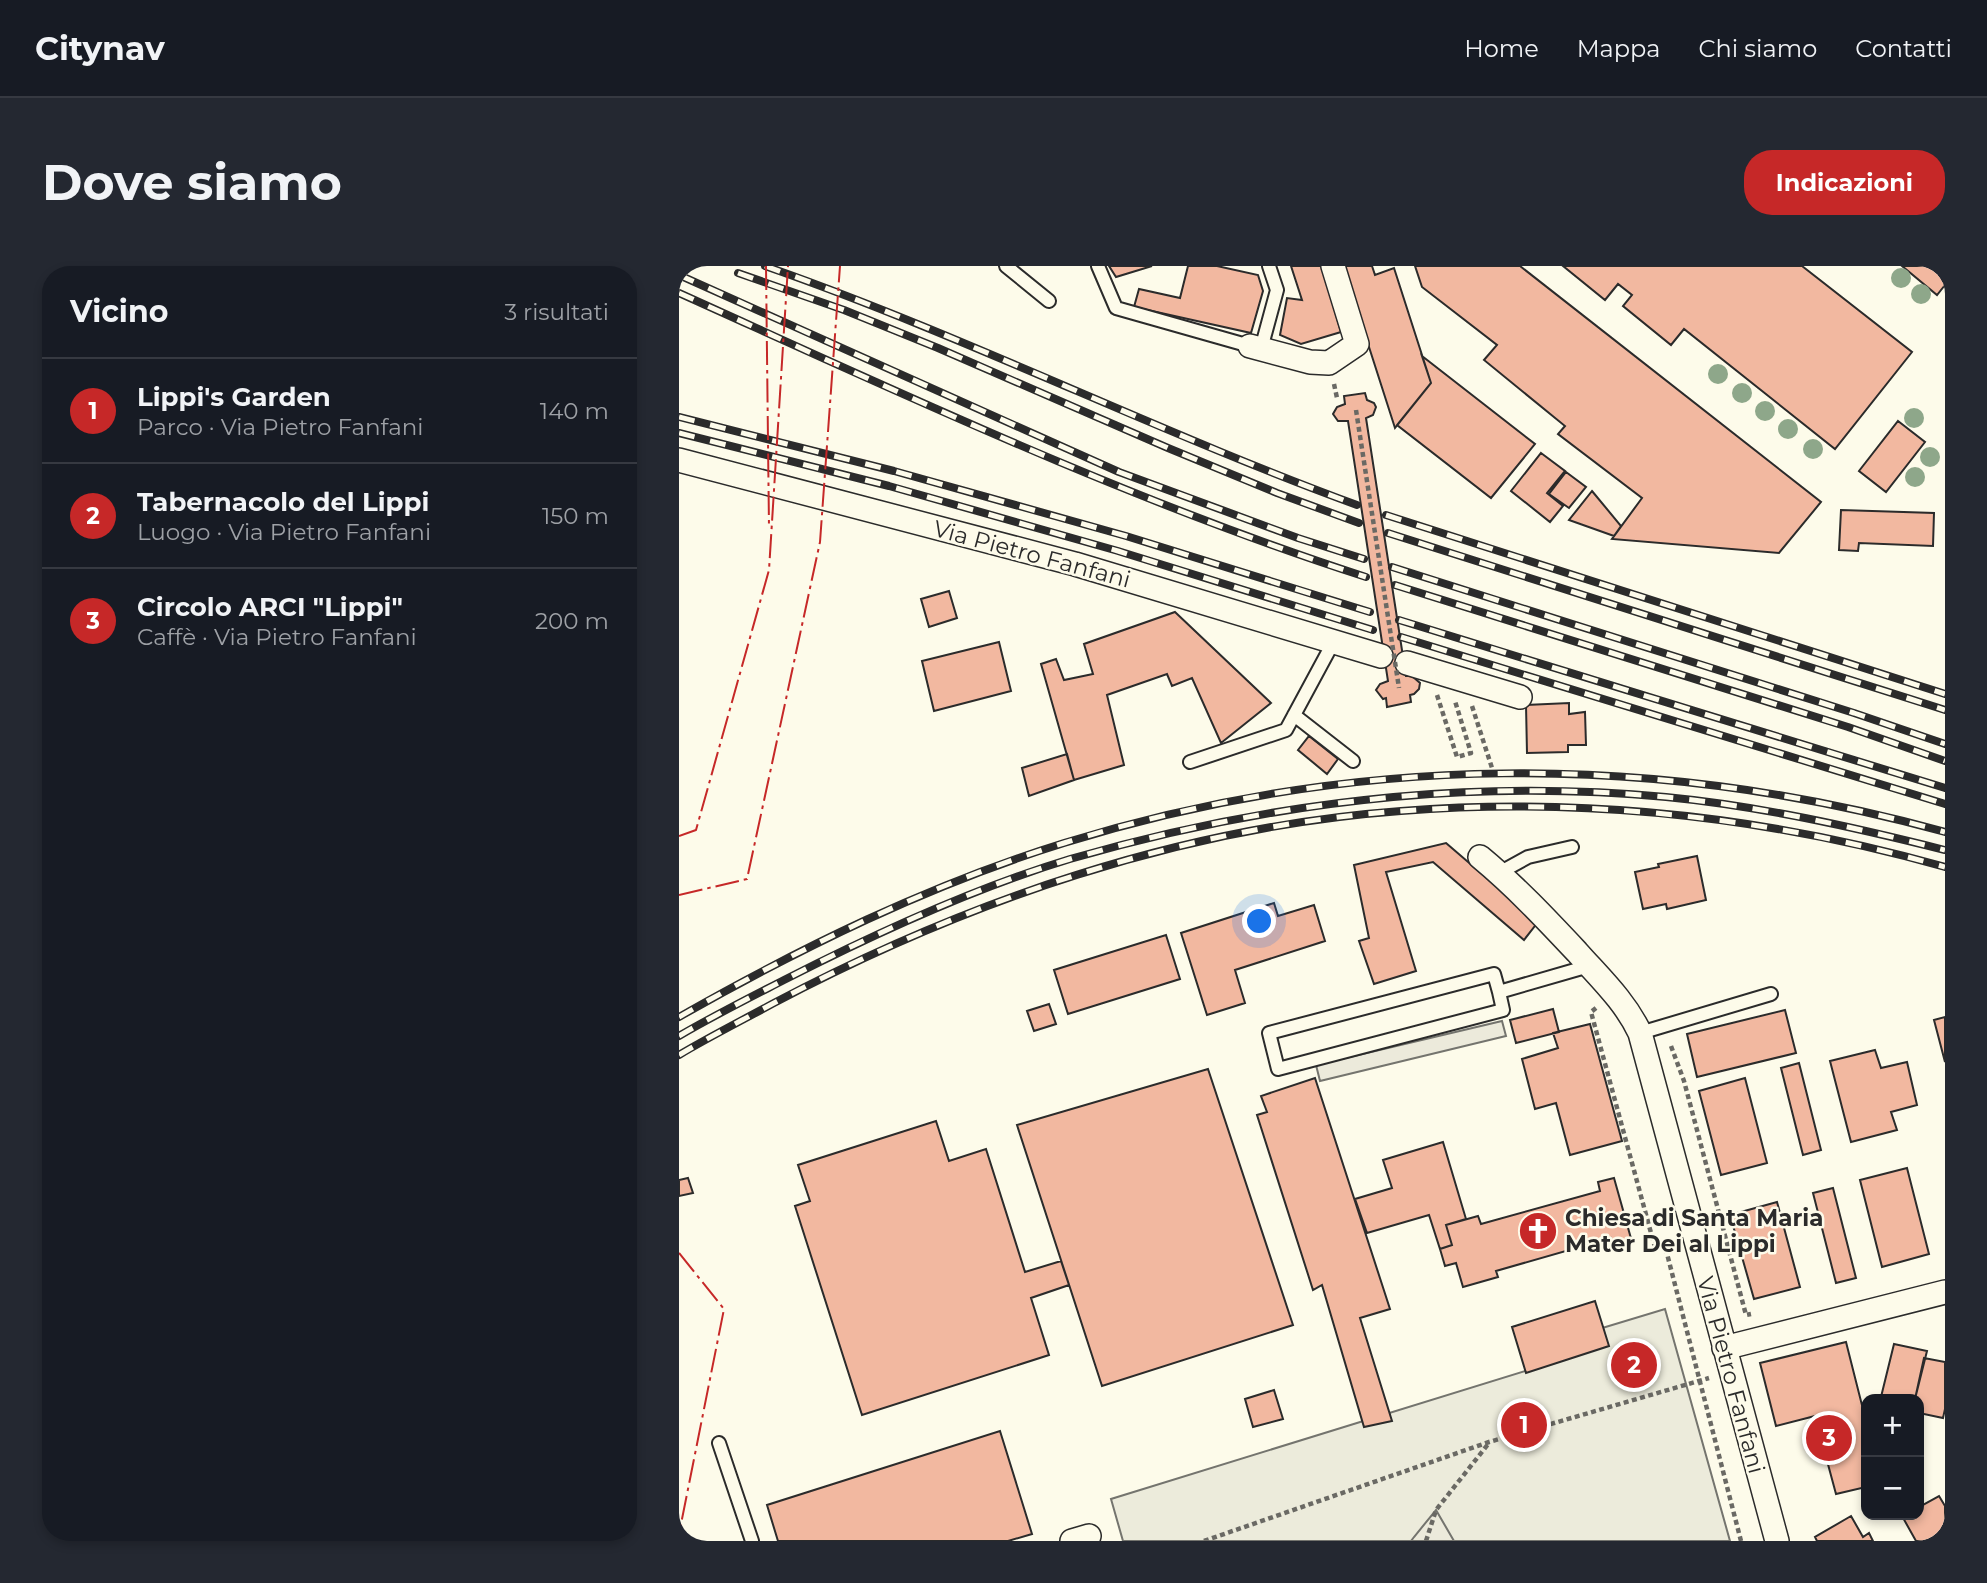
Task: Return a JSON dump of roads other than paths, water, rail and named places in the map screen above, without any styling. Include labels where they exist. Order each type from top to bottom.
[{"type":"street","points":[[1256,347],[1310,362],[1329,363],[1357,344],[1333,266]]},
{"type":"street","name":"Via Pietro Fanfani","points":[[679,460],[1075,564],[1381,656]]},
{"type":"street","points":[[1407,663],[1520,697]]},
{"type":"street","name":"Via Pietro Fanfani","points":[[1480,857],[1499,873],[1615,994],[1626,1007],[1640,1033],[1777,1541]]},
{"type":"street","points":[[1724,1348],[1945,1292]]},
{"type":"lane","points":[[1006,266],[1049,301]]},
{"type":"lane","points":[[1098,266],[1116,308],[1256,347],[1277,290],[1269,266]]},
{"type":"lane","points":[[1190,762],[1286,730],[1334,641]]},
{"type":"lane","points":[[1294,715],[1353,761]]},
{"type":"lane","points":[[1499,873],[1528,857],[1572,847]]},
{"type":"lane","points":[[1499,992],[1589,966]]},
{"type":"lane","points":[[1494,974],[1499,992],[1503,1010],[1278,1069],[1269,1033],[1494,974]]},
{"type":"lane","points":[[1640,1033],[1771,994]]},
{"type":"lane","points":[[719,1443],[752,1541]]},
{"type":"railway","points":[[765,266],[840,293],[1208,447],[1357,505]]},
{"type":"railway","points":[[738,273],[844,310],[1168,448],[1359,523]]},
{"type":"railway","points":[[679,275],[1119,472],[1298,538],[1364,559]]},
{"type":"railway","points":[[679,293],[933,408],[1105,481],[1191,515],[1366,577]]},
{"type":"railway","points":[[679,417],[894,471],[1126,536],[1370,612]]},
{"type":"railway","points":[[679,433],[889,486],[1118,551],[1373,630]]},
{"type":"railway","points":[[1386,515],[1945,694]]},
{"type":"railway","points":[[1388,533],[1945,710]]},
{"type":"railway","points":[[1392,567],[1945,744]]},
{"type":"railway","points":[[1395,585],[1848,727],[1945,761]]},
{"type":"railway","points":[[1399,620],[1945,788]]},
{"type":"railway","points":[[1401,637],[1945,804]]},
{"type":"railway","points":[[679,1017],[819,942],[964,878],[1064,843],[1173,813],[1283,792],[1393,779],[1504,773],[1614,776],[1725,787],[1835,806],[1945,832]]},
{"type":"railway","points":[[679,1036],[744,1000],[853,946],[997,884],[1070,859],[1143,839],[1291,810],[1440,794],[1591,792],[1666,797],[1736,806],[1841,825],[1945,850]]},
{"type":"railway","points":[[679,1055],[846,967],[998,902],[1156,852],[1237,833],[1319,820],[1470,807],[1607,809],[1675,815],[1811,835],[1945,867]]},
{"type":"place","name":"Chiesa di Santa Maria Mater Dei al Lippi","points":[[1538,1231]]},
{"type":"place","name":"Tabernacolo del Lippi","points":[[1634,1365]]},
{"type":"place","name":"Lippi's Garden","points":[[1524,1425]]},
{"type":"place","name":"Circolo ARCI \"Lippi\"","points":[[1829,1438]]}]
